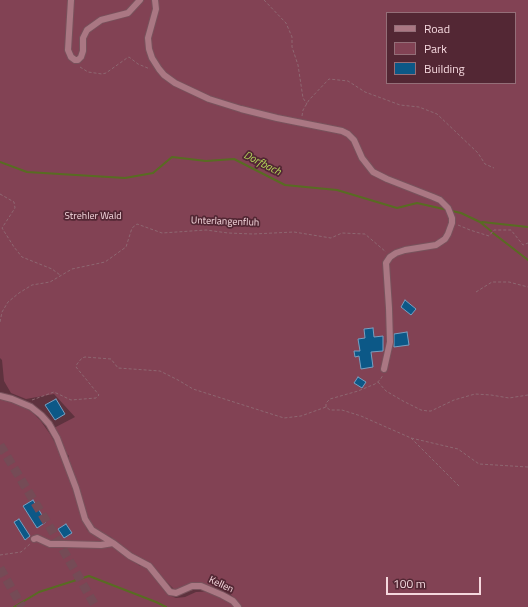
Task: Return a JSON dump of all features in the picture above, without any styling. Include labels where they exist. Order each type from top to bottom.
[{"type":"street","points":[[71,0],[68,50],[70,57],[75,60],[78,60],[82,54],[83,38],[87,30],[100,20],[128,13],[140,0]]},
{"type":"street","points":[[155,0],[156,9],[148,38],[148,49],[159,69],[164,75],[175,83],[209,99],[241,109],[331,128],[348,134],[354,140],[366,164],[373,172],[387,179],[433,196],[440,200],[449,210],[452,222],[448,234],[441,243],[396,253],[390,257],[386,263],[390,308],[390,342],[384,369]]},
{"type":"street","points":[[0,396],[24,404],[41,415],[52,430],[76,488],[83,514],[89,527],[113,543]]},
{"type":"street","points":[[34,539],[37,538],[50,544],[101,545],[113,543]]},
{"type":"street","name":"Kellen","points":[[113,543],[130,556],[153,570],[170,592],[176,593],[192,586],[201,586],[233,601],[238,607]]},
{"type":"path","points":[[264,0],[286,23],[292,37],[292,47],[298,65],[303,98],[307,104]]},
{"type":"path","points":[[78,60],[78,64],[82,69],[97,74],[106,73],[121,61],[129,57],[138,64],[147,68],[159,69]]},
{"type":"path","points":[[302,122],[303,110],[320,88],[330,79],[348,81],[364,92],[400,105],[419,106],[437,114],[478,153],[485,164],[494,168]]},
{"type":"path","points":[[0,194],[14,202],[15,208],[2,228],[14,247],[22,257],[52,269],[60,275]]},
{"type":"path","points":[[452,222],[489,236],[494,230],[511,230],[523,245],[528,243]]},
{"type":"path","name":"Unterlangenfluh","points":[[0,322],[2,312],[8,302],[19,293],[32,285],[50,282],[57,279],[60,275],[72,269],[105,262],[126,247],[132,228],[137,224],[162,232],[206,230],[253,234],[294,232],[330,238],[342,233],[365,234],[390,257]]},
{"type":"path","points":[[476,292],[492,282],[509,282],[528,287]]},
{"type":"path","points":[[24,404],[54,392],[71,400],[96,398],[99,395],[76,367],[79,360],[86,357],[111,360],[118,368],[160,371],[193,389],[284,418],[301,416],[326,407]]},
{"type":"path","points":[[326,407],[326,403],[332,398],[358,391],[378,382],[384,369]]},
{"type":"path","points":[[378,382],[386,391],[403,401],[421,410],[428,411],[436,409],[454,400],[475,394],[491,394],[510,398],[528,395]]},
{"type":"path","points":[[326,407],[330,410],[342,410],[361,416],[411,438],[458,449],[479,464],[528,467]]},
{"type":"path","points":[[411,438],[460,488]]},
{"type":"path","points":[[0,555],[21,552],[34,539]]},
{"type":"green space","name":"Strehler Wald","points":[[0,0],[528,0],[528,607],[241,607],[228,591],[212,586],[184,592],[176,591],[145,561],[132,556],[111,537],[98,531],[91,525],[68,460],[69,456],[65,452],[54,428],[75,417],[54,394],[26,399],[11,393],[4,381],[2,360],[0,358]]},
{"type":"green space","points":[[0,399],[19,404],[31,411],[40,420],[58,448],[75,492],[87,530],[102,538],[102,541],[97,542],[67,542],[61,547],[115,547],[140,566],[145,565],[171,596],[176,598],[185,597],[196,592],[217,591],[236,607],[0,607]]},
{"type":"building","points":[[405,300],[416,309],[411,315],[401,307]]},
{"type":"building","points":[[373,328],[374,337],[383,336],[383,351],[371,352],[373,367],[361,369],[359,356],[355,357],[354,351],[360,351],[358,339],[365,338],[364,329]]},
{"type":"building","points":[[407,332],[409,345],[394,347],[394,334]]},
{"type":"building","points":[[358,377],[366,382],[362,388],[354,383]]},
{"type":"building","points":[[56,399],[65,414],[55,420],[45,405]]},
{"type":"building","points":[[33,500],[46,522],[37,528],[23,506]]},
{"type":"building","points":[[19,519],[30,536],[25,540],[14,522]]},
{"type":"building","points":[[66,524],[72,533],[64,538],[58,529]]},
{"type":"waterway","name":"Dorfbach","points":[[0,162],[27,172],[125,178],[153,173],[172,157],[206,161],[234,159],[285,185],[337,190],[397,208],[417,203],[461,213],[480,222],[491,231]]},
{"type":"waterway","points":[[482,222],[528,227]]},
{"type":"waterway","name":"Dorfbach","points":[[493,233],[528,260]]},
{"type":"waterway","points":[[14,607],[39,592],[89,576],[166,607]]},
{"type":"tunnel","points":[[0,445],[96,607]]},
{"type":"tunnel","points":[[0,568],[22,607]]}]
